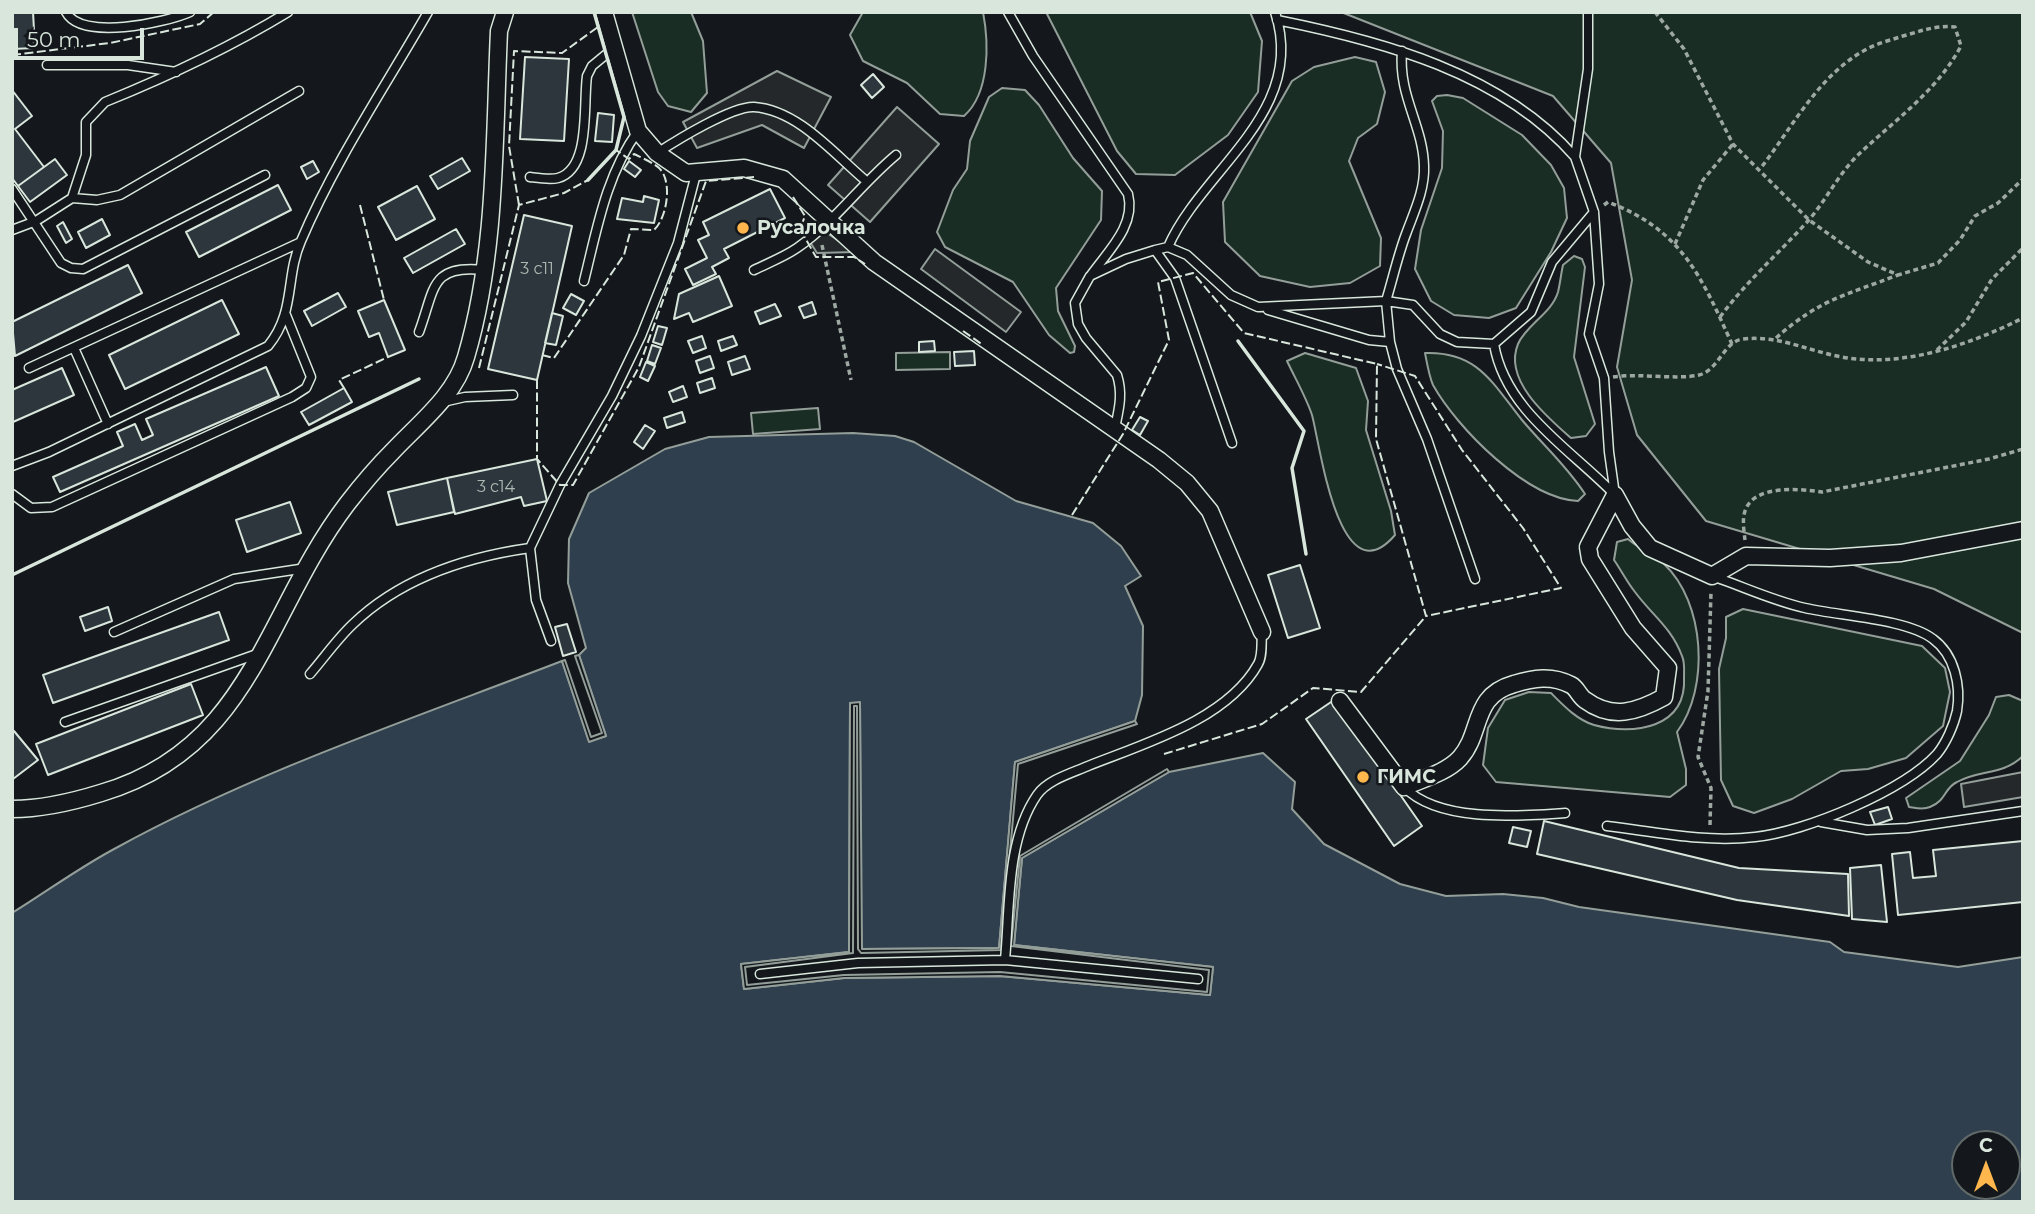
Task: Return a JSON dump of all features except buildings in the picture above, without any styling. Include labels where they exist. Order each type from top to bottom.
[{"type":"street","points":[[12,809],[72,802],[126,786],[165,765],[196,743],[219,718],[264,651],[309,567],[346,506],[390,454],[440,403],[466,359],[484,270],[492,206],[499,31],[505,12]]},
{"type":"street","points":[[604,12],[638,131],[657,153],[686,173],[744,168],[783,179],[825,225],[874,262],[1115,428],[1187,483],[1210,511],[1262,632]]},
{"type":"street","points":[[1615,495],[1632,526],[1650,548],[1712,576],[1746,556],[1830,558],[1901,553],[2023,530]]},
{"type":"street","points":[[1340,701],[1404,787],[1449,767],[1461,756],[1481,707],[1495,692],[1511,684],[1538,678],[1553,678],[1574,686],[1584,700],[1619,715],[1649,705],[1664,696],[1668,668],[1633,628],[1590,559],[1588,547],[1615,495]]},
{"type":"lane","points":[[66,12],[84,26],[114,29],[190,12]]},
{"type":"lane","points":[[72,198],[86,155],[86,122],[95,110],[105,102],[179,73],[288,12]]},
{"type":"lane","points":[[12,466],[49,453],[262,351],[272,341],[286,315],[299,243],[362,124],[428,12]]},
{"type":"lane","points":[[1008,12],[1072,115],[1128,194],[1132,209],[1126,226],[1090,276],[1075,303],[1078,324],[1116,375],[1121,398],[1115,428]]},
{"type":"lane","points":[[1575,157],[1588,69],[1588,12]]},
{"type":"lane","points":[[1168,247],[1179,222],[1194,200],[1238,151],[1267,108],[1278,76],[1281,54],[1276,16],[1402,51],[1485,87],[1558,137],[1575,157],[1594,212],[1600,284],[1588,334],[1604,378],[1608,452],[1615,495]]},
{"type":"lane","points":[[530,177],[558,178],[574,169],[582,153],[586,76],[592,66],[615,47]]},
{"type":"lane","points":[[1402,51],[1400,72],[1406,102],[1421,144],[1424,167],[1422,190],[1386,301],[1390,342],[1475,579]]},
{"type":"lane","points":[[47,65],[128,65],[179,73]]},
{"type":"lane","points":[[12,230],[36,221],[72,198],[97,200],[120,195],[299,91]]},
{"type":"lane","points":[[657,153],[696,127],[753,107],[794,120],[865,180]]},
{"type":"lane","points":[[584,281],[603,204],[621,154],[638,131]]},
{"type":"lane","points":[[754,270],[797,248],[825,225],[865,180],[896,155]]},
{"type":"lane","points":[[551,641],[536,600],[530,548],[560,485],[612,396],[641,336],[678,243],[696,174]]},
{"type":"lane","points":[[12,189],[61,262],[71,268],[83,269],[265,175]]},
{"type":"lane","points":[[1258,307],[1386,301],[1413,305],[1440,334],[1457,342],[1494,345],[1531,312],[1552,262],[1594,212]]},
{"type":"lane","points":[[29,368],[299,243]]},
{"type":"lane","points":[[1090,276],[1126,259],[1168,247],[1187,255],[1231,295],[1258,307],[1369,341],[1390,342]]},
{"type":"lane","points":[[1155,250],[1175,278],[1232,443]]},
{"type":"lane","points":[[419,332],[443,274],[453,268],[484,270]]},
{"type":"lane","points":[[12,494],[31,508],[52,508],[292,397],[306,388],[311,377],[286,315]]},
{"type":"lane","points":[[1494,345],[1497,363],[1539,427],[1586,465],[1615,495]]},
{"type":"lane","points":[[74,348],[108,424]]},
{"type":"lane","points":[[440,403],[465,397],[513,395]]},
{"type":"lane","points":[[310,674],[354,624],[397,592],[442,568],[491,553],[530,548]]},
{"type":"lane","points":[[114,632],[234,579],[309,567]]},
{"type":"lane","points":[[1607,826],[1710,839],[1756,837],[1821,822],[1894,785],[1937,754],[1955,723],[1959,698],[1956,674],[1946,652],[1916,628],[1801,607],[1712,576]]},
{"type":"lane","points":[[1005,960],[1016,848],[1026,815],[1038,792],[1061,777],[1205,716],[1242,684],[1260,662],[1262,632]]},
{"type":"lane","points":[[65,722],[264,651]]},
{"type":"lane","points":[[1404,787],[1413,797],[1464,812],[1512,817],[1565,813]]},
{"type":"lane","points":[[1821,822],[1867,830],[1908,828],[2023,811]]},
{"type":"lane","points":[[760,974],[858,963],[1005,960],[1198,979]]},
{"type":"path","points":[[1655,12],[1684,49],[1733,144],[1809,220],[1868,262],[1899,275]]},
{"type":"path","points":[[1720,317],[1746,282],[1809,220],[1857,155],[1896,124],[1947,72],[1961,46],[1955,27],[1938,25],[1867,49],[1853,59],[1809,101],[1760,169]]},
{"type":"path","points":[[1675,244],[1703,180],[1733,144]]},
{"type":"path","points":[[1776,338],[1801,316],[1835,296],[1938,263],[1960,240],[1975,216],[1998,203],[2023,179]]},
{"type":"path","points":[[1594,212],[1608,202],[1629,210],[1639,214],[1675,244],[1702,278],[1732,344]]},
{"type":"path","points":[[825,225],[823,257],[851,380]]},
{"type":"path","points":[[1936,351],[1966,323],[1992,279],[2023,248]]},
{"type":"path","points":[[1604,378],[1634,374],[1700,374],[1719,363],[1732,344],[1740,339],[1776,338],[1844,357],[1891,358],[1936,351],[1981,339],[2023,318]]},
{"type":"path","points":[[1746,556],[1744,515],[1749,503],[1764,495],[1794,488],[1822,492],[1989,459],[2023,449]]},
{"type":"path","points":[[1710,839],[1711,788],[1698,757],[1708,691],[1712,576]]},
{"type":"green space","points":[[632,12],[691,12],[703,41],[707,93],[691,112],[668,106],[658,92]]},
{"type":"green space","points":[[863,12],[983,12],[986,67],[979,94],[964,116],[940,114],[907,83],[863,61],[850,35]]},
{"type":"green space","points":[[1046,12],[1250,12],[1262,41],[1258,92],[1228,135],[1175,175],[1136,174],[1117,151]]},
{"type":"green space","points":[[1341,12],[2023,12],[2023,633],[1934,589],[1706,521],[1637,435],[1617,367],[1632,280],[1611,163],[1553,96]]},
{"type":"green space","points":[[1355,57],[1376,62],[1385,92],[1377,124],[1358,138],[1349,161],[1381,238],[1380,266],[1350,283],[1310,287],[1260,276],[1225,242],[1223,202],[1292,81],[1314,67]]},
{"type":"green space","points":[[1002,88],[1025,90],[1039,105],[1073,158],[1102,191],[1101,220],[1056,288],[1058,311],[1075,346],[1074,352],[1070,353],[1049,335],[1013,282],[945,247],[937,232],[953,190],[967,169],[970,141],[989,97]]},
{"type":"green space","points":[[1437,96],[1463,98],[1522,135],[1551,165],[1564,188],[1567,218],[1551,252],[1516,308],[1489,318],[1454,315],[1431,301],[1415,269],[1421,230],[1442,168],[1443,131],[1432,101]]},
{"type":"green space","points":[[1574,256],[1582,259],[1585,267],[1574,357],[1595,424],[1586,436],[1571,438],[1550,420],[1530,397],[1517,371],[1515,358],[1522,337],[1555,299],[1563,265]]},
{"type":"green space","points":[[950,352],[950,369],[896,370],[896,353]]},
{"type":"green space","points":[[1305,353],[1356,368],[1368,401],[1366,430],[1391,511],[1395,535],[1376,550],[1360,548],[1346,533],[1336,510],[1327,483],[1312,415],[1287,361]]},
{"type":"green space","points":[[1425,353],[1458,358],[1482,372],[1571,474],[1585,494],[1578,501],[1558,497],[1516,475],[1495,458],[1444,402],[1433,385]]},
{"type":"green space","points":[[818,408],[820,429],[753,434],[751,413]]},
{"type":"green space","points":[[1628,539],[1660,560],[1678,580],[1695,622],[1698,670],[1695,693],[1688,714],[1677,732],[1686,769],[1686,785],[1670,797],[1496,782],[1483,765],[1488,728],[1505,700],[1529,692],[1551,693],[1571,712],[1588,723],[1625,729],[1655,724],[1667,718],[1677,708],[1683,694],[1683,658],[1673,637],[1635,592],[1614,560],[1617,542]]},
{"type":"green space","points":[[1743,609],[1922,646],[1945,668],[1950,692],[1943,726],[1906,758],[1868,769],[1841,771],[1792,799],[1754,813],[1733,806],[1721,780],[1719,669],[1726,638],[1726,617]]},
{"type":"green space","points":[[2009,695],[2023,701],[2023,756],[2007,767],[1957,782],[1940,801],[1930,807],[1909,807],[1906,798],[1960,761],[1989,715],[1996,697]]},
{"type":"shaded area","points":[[777,71],[831,97],[804,148],[762,125],[697,148],[683,122]]},
{"type":"shaded area","points":[[897,107],[939,144],[870,222],[828,185]]},
{"type":"shaded area","points":[[824,231],[855,252],[817,253],[810,242]]},
{"type":"shaded area","points":[[935,249],[1021,312],[1006,332],[921,269]]},
{"type":"shaded area","points":[[2023,772],[2023,797],[1964,807],[1961,784]]},
{"type":"water","points":[[853,433],[895,436],[914,442],[1016,501],[1093,523],[1121,546],[1141,576],[1125,586],[1143,626],[1142,695],[1135,721],[1015,762],[999,948],[861,949],[860,703],[850,703],[849,952],[741,964],[744,989],[844,978],[1000,976],[1210,995],[1213,967],[1014,945],[1022,858],[1169,772],[1263,753],[1295,782],[1292,809],[1324,844],[1400,884],[1446,896],[1503,894],[1543,898],[1579,907],[1830,942],[1844,952],[1958,967],[2023,957],[2023,1202],[12,1202],[12,913],[103,855],[223,795],[335,747],[562,661],[589,741],[606,736],[579,655],[586,648],[568,583],[569,539],[589,493],[665,449],[709,437]]},
{"type":"pier","points":[[579,655],[606,736],[589,742],[562,661],[565,660],[591,737],[602,733],[575,656]]},
{"type":"pier","points":[[860,702],[862,949],[999,948],[1015,762],[1135,721],[1137,724],[1018,764],[1001,950],[861,953],[858,949],[857,706],[854,706],[853,953],[745,967],[747,985],[844,975],[1000,972],[1207,992],[1209,970],[1011,946],[1020,856],[1167,769],[1169,772],[1022,858],[1014,945],[1213,967],[1210,995],[1000,976],[844,978],[744,989],[741,964],[849,952],[850,703]]},
{"type":"fence","points":[[12,55],[110,43],[200,24],[214,12]]},
{"type":"fence","points":[[519,205],[509,146],[514,51],[562,53],[598,27]]},
{"type":"fence","points":[[542,355],[554,358],[624,255],[631,229],[654,230],[665,209],[666,181],[659,168],[634,154],[629,159],[616,150]]},
{"type":"fence","points":[[537,380],[537,459],[560,485],[573,485],[639,367],[706,181],[754,177]]},
{"type":"fence","points":[[479,368],[519,205],[564,193],[588,180]]},
{"type":"fence","points":[[793,197],[805,216],[800,229],[816,257],[854,257],[865,264]]},
{"type":"fence","points":[[360,205],[384,300]]},
{"type":"fence","points":[[1072,515],[1123,434],[1169,340],[1158,282],[1193,273],[1244,333],[1377,364],[1376,439],[1426,616],[1561,588],[1523,528],[1462,450],[1415,376],[1377,364]]},
{"type":"fence","points":[[963,331],[983,345]]},
{"type":"fence","points":[[344,388],[339,380],[388,357]]},
{"type":"fence","points":[[1164,754],[1262,724],[1313,688],[1361,692],[1426,616]]},
{"type":"wall","points":[[588,180],[616,150],[624,117],[594,12]]},
{"type":"wall","points":[[1238,341],[1304,431],[1292,468],[1306,554]]},
{"type":"wall","points":[[12,575],[419,379]]},
{"type":"place","name":"Русалочка","points":[[743,228]]},
{"type":"place","name":"ГИМС","points":[[1363,777]]}]
